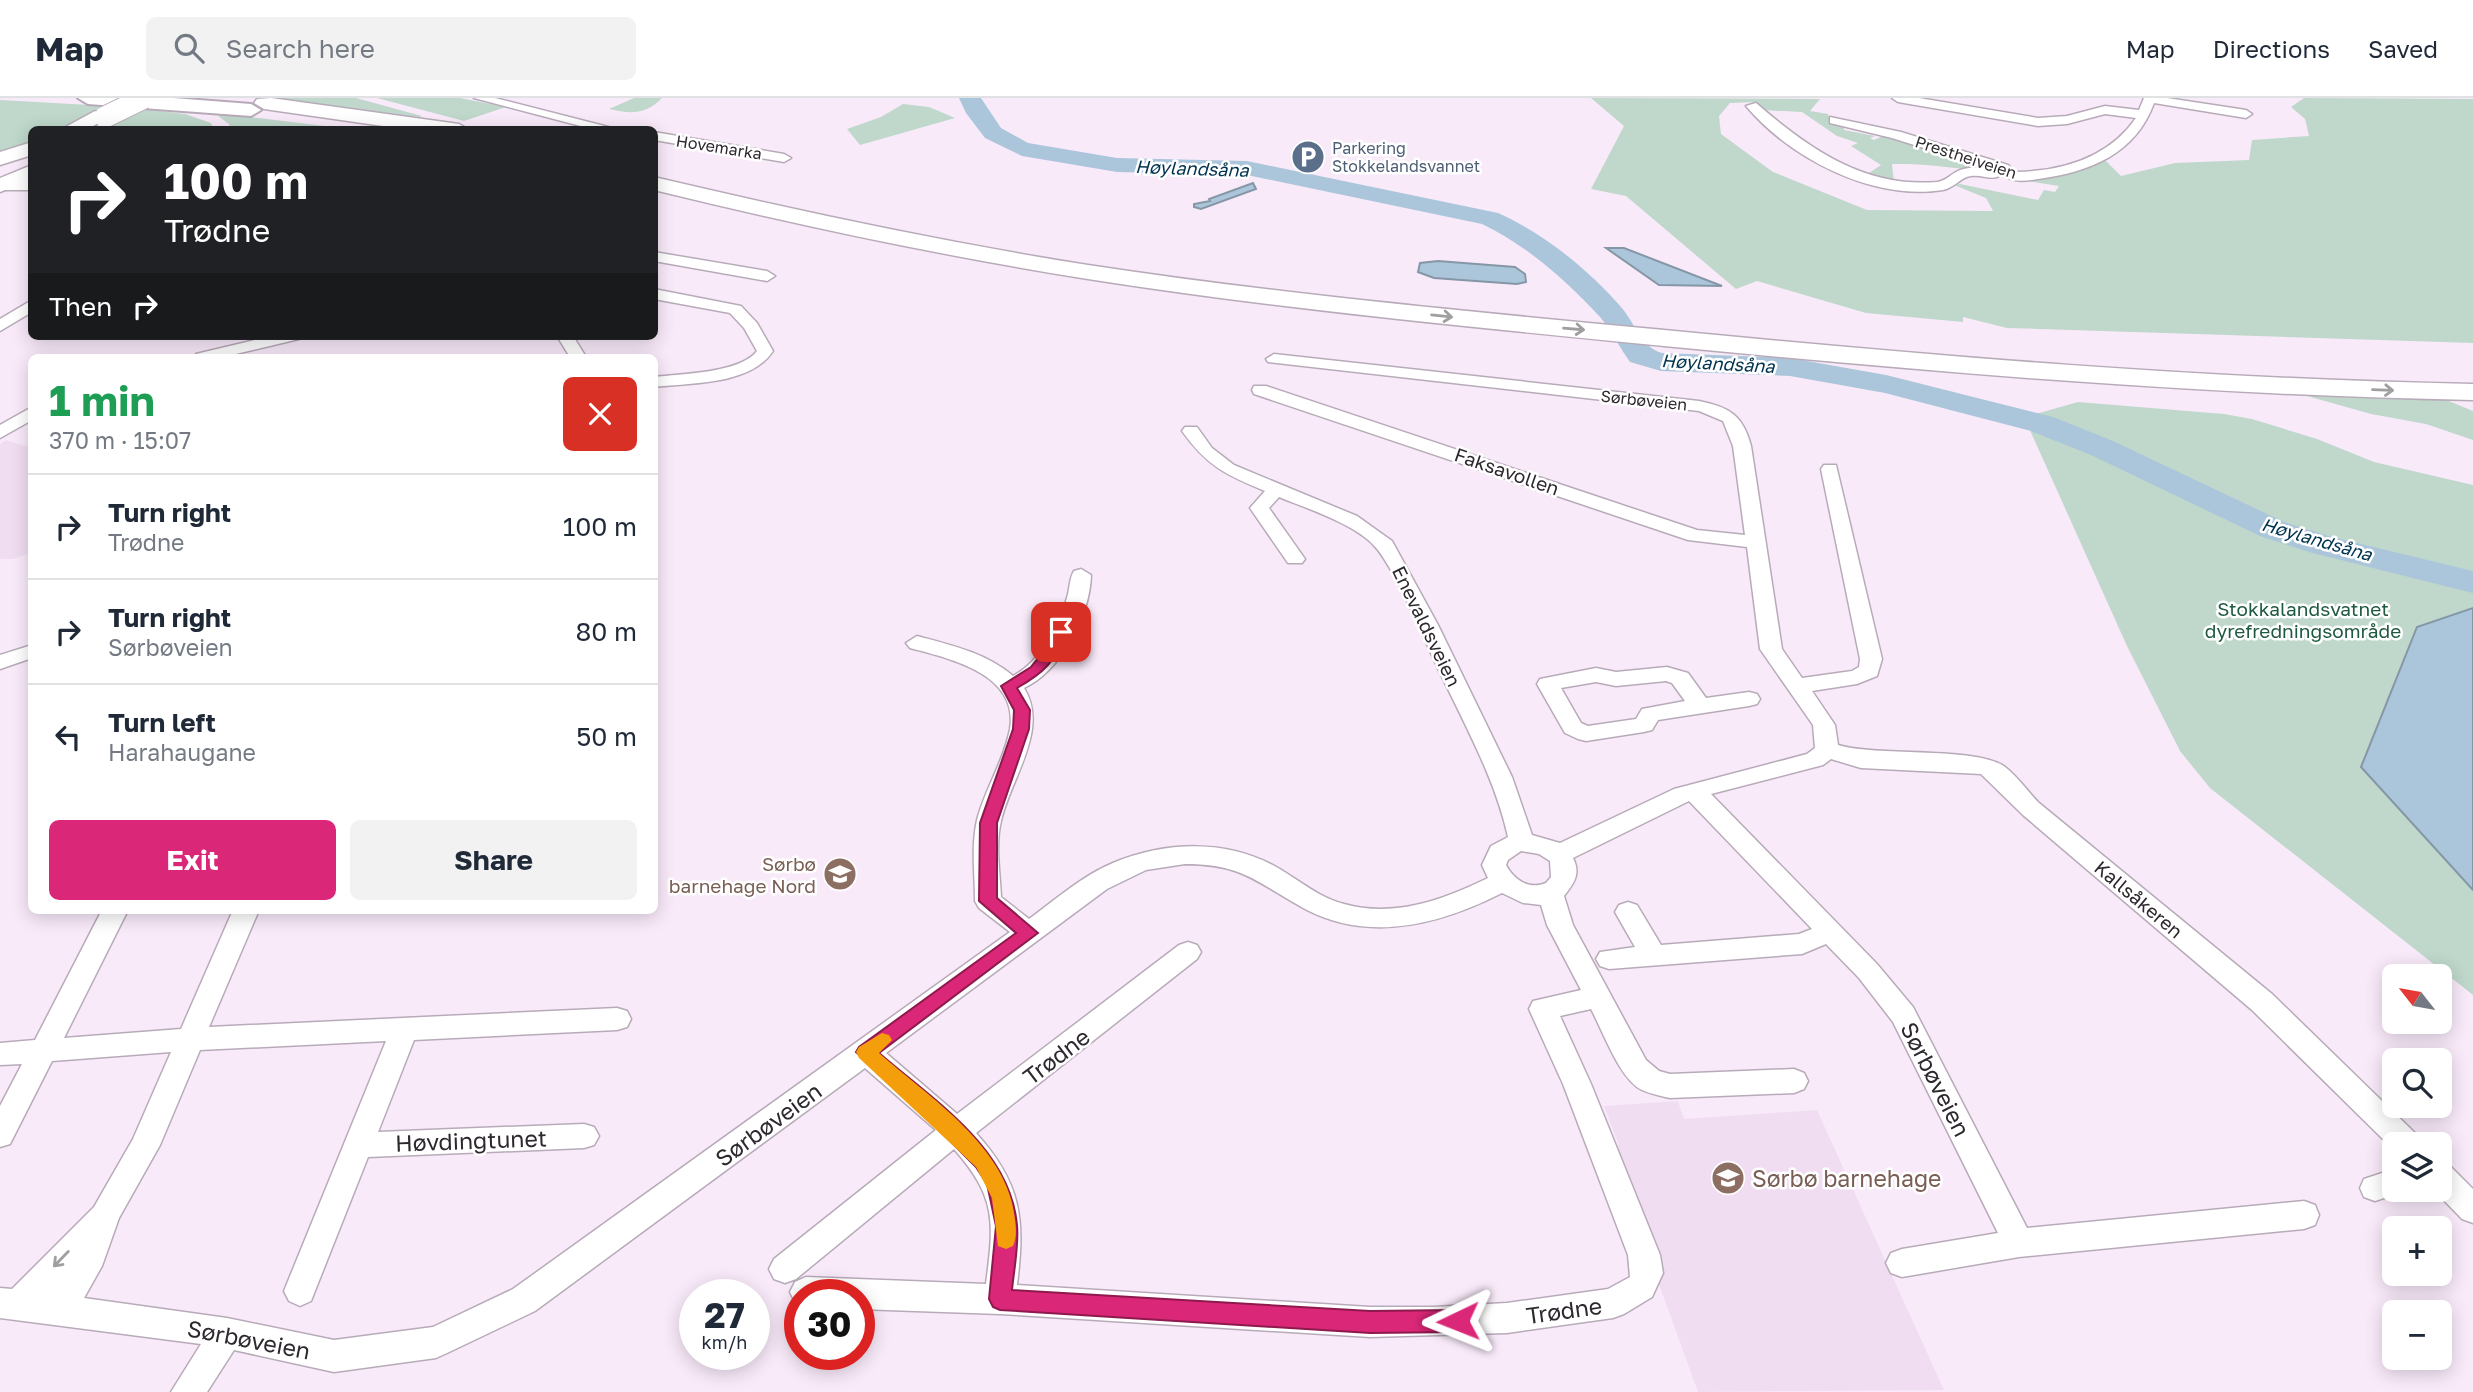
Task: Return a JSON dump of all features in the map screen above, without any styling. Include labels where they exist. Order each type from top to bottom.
[{"type":"highway","points":[[213,98],[376,126]]},
{"type":"highway","points":[[366,98],[460,126]]},
{"type":"highway","points":[[89,117],[257,106],[448,126]]},
{"type":"highway","points":[[89,117],[195,111],[216,119],[220,126]]},
{"type":"highway","points":[[3,186],[28,166]]},
{"type":"highway","points":[[658,172],[925,233],[1073,263]]},
{"type":"highway","points":[[658,184],[844,227],[1290,299],[1498,312],[2175,381],[2473,392]]},
{"type":"highway","points":[[1743,336],[2150,362],[2473,373]]},
{"type":"main road","points":[[89,117],[131,98]]},
{"type":"main road","points":[[89,117],[144,98]]},
{"type":"main road","points":[[0,159],[28,164]]},
{"type":"street","points":[[480,98],[597,126]]},
{"type":"street","points":[[1898,98],[2038,122],[2057,121],[2105,110],[2146,115]]},
{"type":"street","name":"Prestheiveien","points":[[1834,120],[2003,168],[2012,176],[2049,175],[2077,168],[2134,134],[2146,115],[2150,98],[2246,114]]},
{"type":"street","points":[[1752,106],[1784,134],[1822,161],[1867,180],[1915,187],[1942,186],[1957,181],[1969,172],[2012,176]]},
{"type":"street","name":"Hovemarka","points":[[658,137],[784,158]]},
{"type":"street","points":[[658,257],[767,276]]},
{"type":"street","points":[[658,295],[736,309],[751,326],[765,351],[760,360],[746,367],[658,381]]},
{"type":"street","points":[[0,326],[28,308]]},
{"type":"street","points":[[215,354],[276,340]]},
{"type":"street","name":"Sørbøveien","points":[[1274,359],[1699,406],[1725,413],[1736,421],[1742,446],[1771,649],[1776,660],[1824,725],[1827,750]]},
{"type":"street","name":"Faksavollen","points":[[1260,390],[1695,536],[1756,542]]},
{"type":"street","points":[[0,433],[28,415]]},
{"type":"street","name":"Enevaldsveien","points":[[1191,431],[1217,462],[1275,491],[1350,520],[1385,545],[1396,559],[1500,776],[1517,820],[1521,842]]},
{"type":"street","points":[[1797,686],[1857,677],[1868,671],[1871,659],[1830,469]]},
{"type":"street","points":[[1275,491],[1259,508],[1290,548],[1295,559]]},
{"type":"street","points":[[1008,686],[1036,671],[1051,653],[1080,592],[1081,575]]},
{"type":"street","points":[[917,643],[987,666],[1008,686],[1021,705],[1021,729],[988,823],[988,901],[1029,933]]},
{"type":"street","points":[[0,663],[28,652]]},
{"type":"street","points":[[1700,706],[1680,678],[1667,674],[1616,679],[1596,675],[1548,684],[1573,728],[1586,734],[1644,724],[1650,714],[1749,699]]},
{"type":"street","points":[[1558,854],[1590,842],[1665,802],[1694,791],[1815,760],[1827,750]]},
{"type":"street","name":"Kallsåkeren","points":[[1827,750],[1861,760],[1971,764],[1997,773],[2031,810],[2262,1002],[2395,1132]]},
{"type":"street","name":"Sørbøveien","points":[[1694,791],[1736,832],[1828,933],[1868,971],[1903,1015],[2019,1242]]},
{"type":"street","points":[[1521,842],[1541,845],[1558,854],[1565,863],[1565,880],[1550,893],[1530,895],[1502,882],[1494,865],[1496,856],[1502,849],[1521,842]]},
{"type":"street","name":"Sørbøveien","points":[[8,1305],[227,1333],[334,1356],[436,1342],[524,1300],[1103,879],[1132,865],[1167,857],[1226,858],[1266,872],[1305,899],[1346,915],[1377,918],[1431,913],[1502,882]]},
{"type":"street","points":[[1550,893],[1559,925],[1636,1068],[1650,1081],[1670,1086],[1794,1081]]},
{"type":"street","points":[[1628,912],[1654,956]]},
{"type":"street","points":[[0,1135],[113,914]]},
{"type":"street","points":[[60,1310],[86,1266],[106,1213],[145,1144],[244,914]]},
{"type":"street","points":[[1609,960],[1802,944],[1828,933]]},
{"type":"street","name":"Trødne","points":[[785,1269],[1188,952]]},
{"type":"street","name":"Trødne","points":[[875,1294],[1000,1299],[1370,1322],[1507,1318],[1613,1303],[1628,1297],[1641,1287],[1647,1273],[1644,1255],[1577,1084],[1543,1009],[1599,997]]},
{"type":"street","points":[[0,1054],[192,1039],[617,1019]]},
{"type":"street","name":"Høvdingtunet","points":[[300,1291],[404,1030]]},
{"type":"street","points":[[866,1052],[983,1161],[1003,1198],[1007,1226],[1000,1299]]},
{"type":"street","name":"Høvdingtunet","points":[[358,1145],[584,1136]]},
{"type":"street","points":[[2452,1189],[2473,1209]]},
{"type":"street","points":[[8,1305],[106,1213]]},
{"type":"street","points":[[1902,1263],[2019,1242],[2304,1215]]},
{"type":"street","points":[[188,1392],[227,1333]]},
{"type":"shaded area","points":[[6,440],[28,447],[28,554],[13,559],[0,559],[0,444]]},
{"type":"shaded area","points":[[1678,1101],[1684,1119],[1817,1110],[1944,1390],[1698,1392],[1621,1180],[1618,1143],[1604,1106]]},
{"type":"green space","points":[[266,98],[356,98],[422,116],[419,117]]},
{"type":"green space","points":[[377,98],[460,98],[506,107],[464,121]]},
{"type":"green space","points":[[634,98],[662,98],[650,108],[637,112],[609,109]]},
{"type":"green space","points":[[1591,98],[1820,99],[1810,111],[1828,114],[1831,122],[1844,125],[1844,130],[1875,136],[1870,138],[1874,140],[1888,134],[1994,168],[1994,171],[1892,164],[1894,182],[1863,177],[1881,165],[1851,146],[1858,143],[1837,136],[1802,112],[1761,110],[1755,102],[1730,103],[1719,116],[1721,134],[1773,172],[1867,210],[1993,211],[1986,198],[1954,185],[2038,200],[2044,190],[2055,192],[2059,186],[1995,176],[2039,178],[2075,170],[2104,159],[2121,176],[2175,163],[2249,160],[2252,140],[2309,136],[2305,119],[2291,107],[2304,98],[2473,99],[2473,343],[2007,328],[1963,317],[1963,322],[1866,313],[1757,281],[1736,289],[1626,196],[1591,189],[1624,126]]},
{"type":"green space","points":[[0,100],[108,106],[67,126],[28,126],[28,145],[0,155]]},
{"type":"green space","points":[[903,104],[929,107],[955,118],[860,145],[847,129],[881,117]]},
{"type":"green space","points":[[134,108],[185,114],[211,123],[212,126],[100,126]]},
{"type":"green space","points":[[224,114],[325,126],[229,126],[218,116]]},
{"type":"green space","points":[[2340,394],[2444,399],[2473,411],[2473,440],[2426,424],[2371,414],[2307,396]]},
{"type":"green space","name":"Stokkalandsvatnet dyrefredningsområde","points":[[2078,402],[2224,414],[2252,419],[2317,439],[2374,462],[2473,485],[2473,995],[2452,978],[2452,964],[2434,964],[2210,788],[2180,751],[2127,646],[2029,428],[2032,415]]},
{"type":"water","points":[[1253,183],[1256,189],[1201,209],[1194,207],[1194,204],[1210,201],[1209,199]]},
{"type":"water","points":[[1606,248],[1624,248],[1722,286],[1659,285]]},
{"type":"water","points":[[1438,261],[1515,267],[1525,274],[1526,282],[1517,284],[1434,278],[1418,272],[1420,263]]},
{"type":"water","points":[[2473,608],[2473,890],[2361,767],[2417,627]]},
{"type":"waterway","name":"Høylandsåna","points":[[970,98],[977,113],[993,133],[1022,149],[1117,165],[1247,168],[1489,218],[1515,230],[1548,254],[1611,313],[1640,356],[1661,362],[1790,367],[1886,384],[2042,424],[2102,448],[2272,529],[2321,545],[2473,582]]},
{"type":"slow traffic","points":[[882,1040],[866,1052],[956,1133],[983,1161],[996,1181],[1003,1198],[1006,1239]]},
{"type":"place","name":"Parkering Stokkelandsvannet","points":[[1308,157]]},
{"type":"place","name":"Sørbø barnehage Nord","points":[[840,874]]},
{"type":"place","name":"Sørbø barnehage","points":[[1728,1178]]},
{"type":"route","points":[[1061,632],[1051,653],[1036,671],[1008,686],[1021,705],[1021,729],[988,823],[988,901],[1029,933],[866,1052],[956,1133],[983,1161],[996,1181],[1003,1198],[1007,1226],[1000,1299],[1370,1322],[1458,1321]]}]
